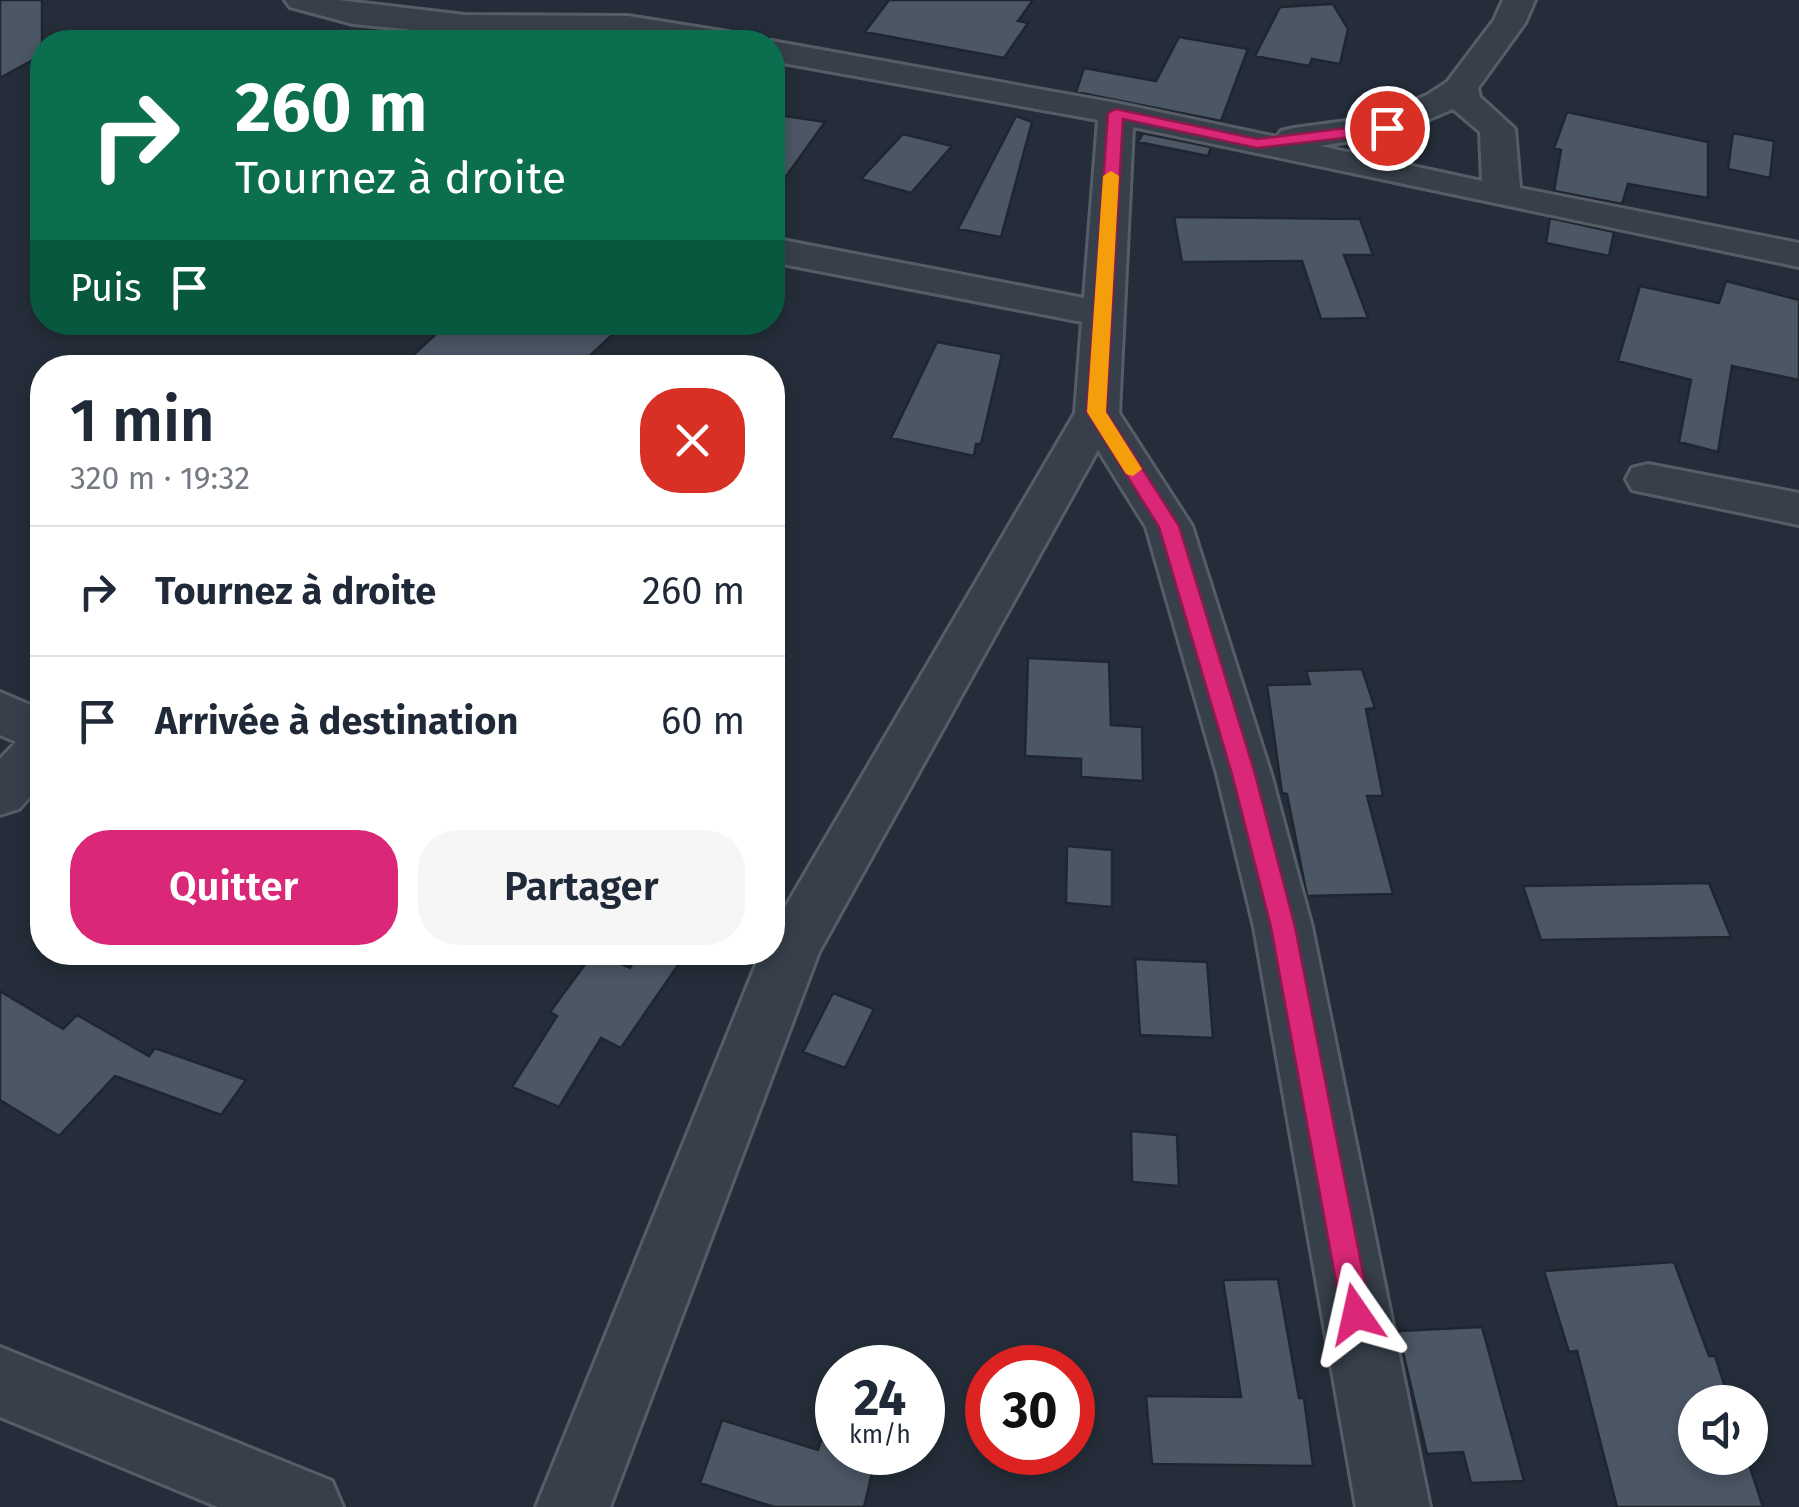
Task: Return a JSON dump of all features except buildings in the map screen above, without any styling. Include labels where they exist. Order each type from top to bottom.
[{"type":"street","points":[[301,0],[354,14],[465,25],[539,23],[653,30]]},
{"type":"street","points":[[1257,144],[1387,128],[1412,119],[1461,88],[1468,73],[1509,23],[1519,0]]},
{"type":"street","points":[[528,30],[539,23]]},
{"type":"street","points":[[785,52],[1116,113],[1502,196],[1799,254]]},
{"type":"street","points":[[1461,88],[1464,102],[1497,129],[1502,196]]},
{"type":"street","points":[[785,939],[1097,412],[1100,313],[1116,113]]},
{"type":"street","points":[[785,252],[1100,313]]},
{"type":"street","points":[[1097,412],[1168,526],[1244,774],[1283,927],[1393,1507]]},
{"type":"street","points":[[1648,479],[1799,509]]},
{"type":"street","points":[[0,712],[30,726]]},
{"type":"street","points":[[0,794],[30,762]]},
{"type":"street","points":[[572,1507],[774,965]]},
{"type":"street","points":[[0,1382],[306,1507]]},
{"type":"slow traffic","points":[[1111,176],[1097,412],[1133,469]]},
{"type":"route","points":[[1356,1314],[1283,927],[1244,774],[1168,526],[1097,412],[1100,313],[1116,113],[1257,144],[1387,128]]}]
